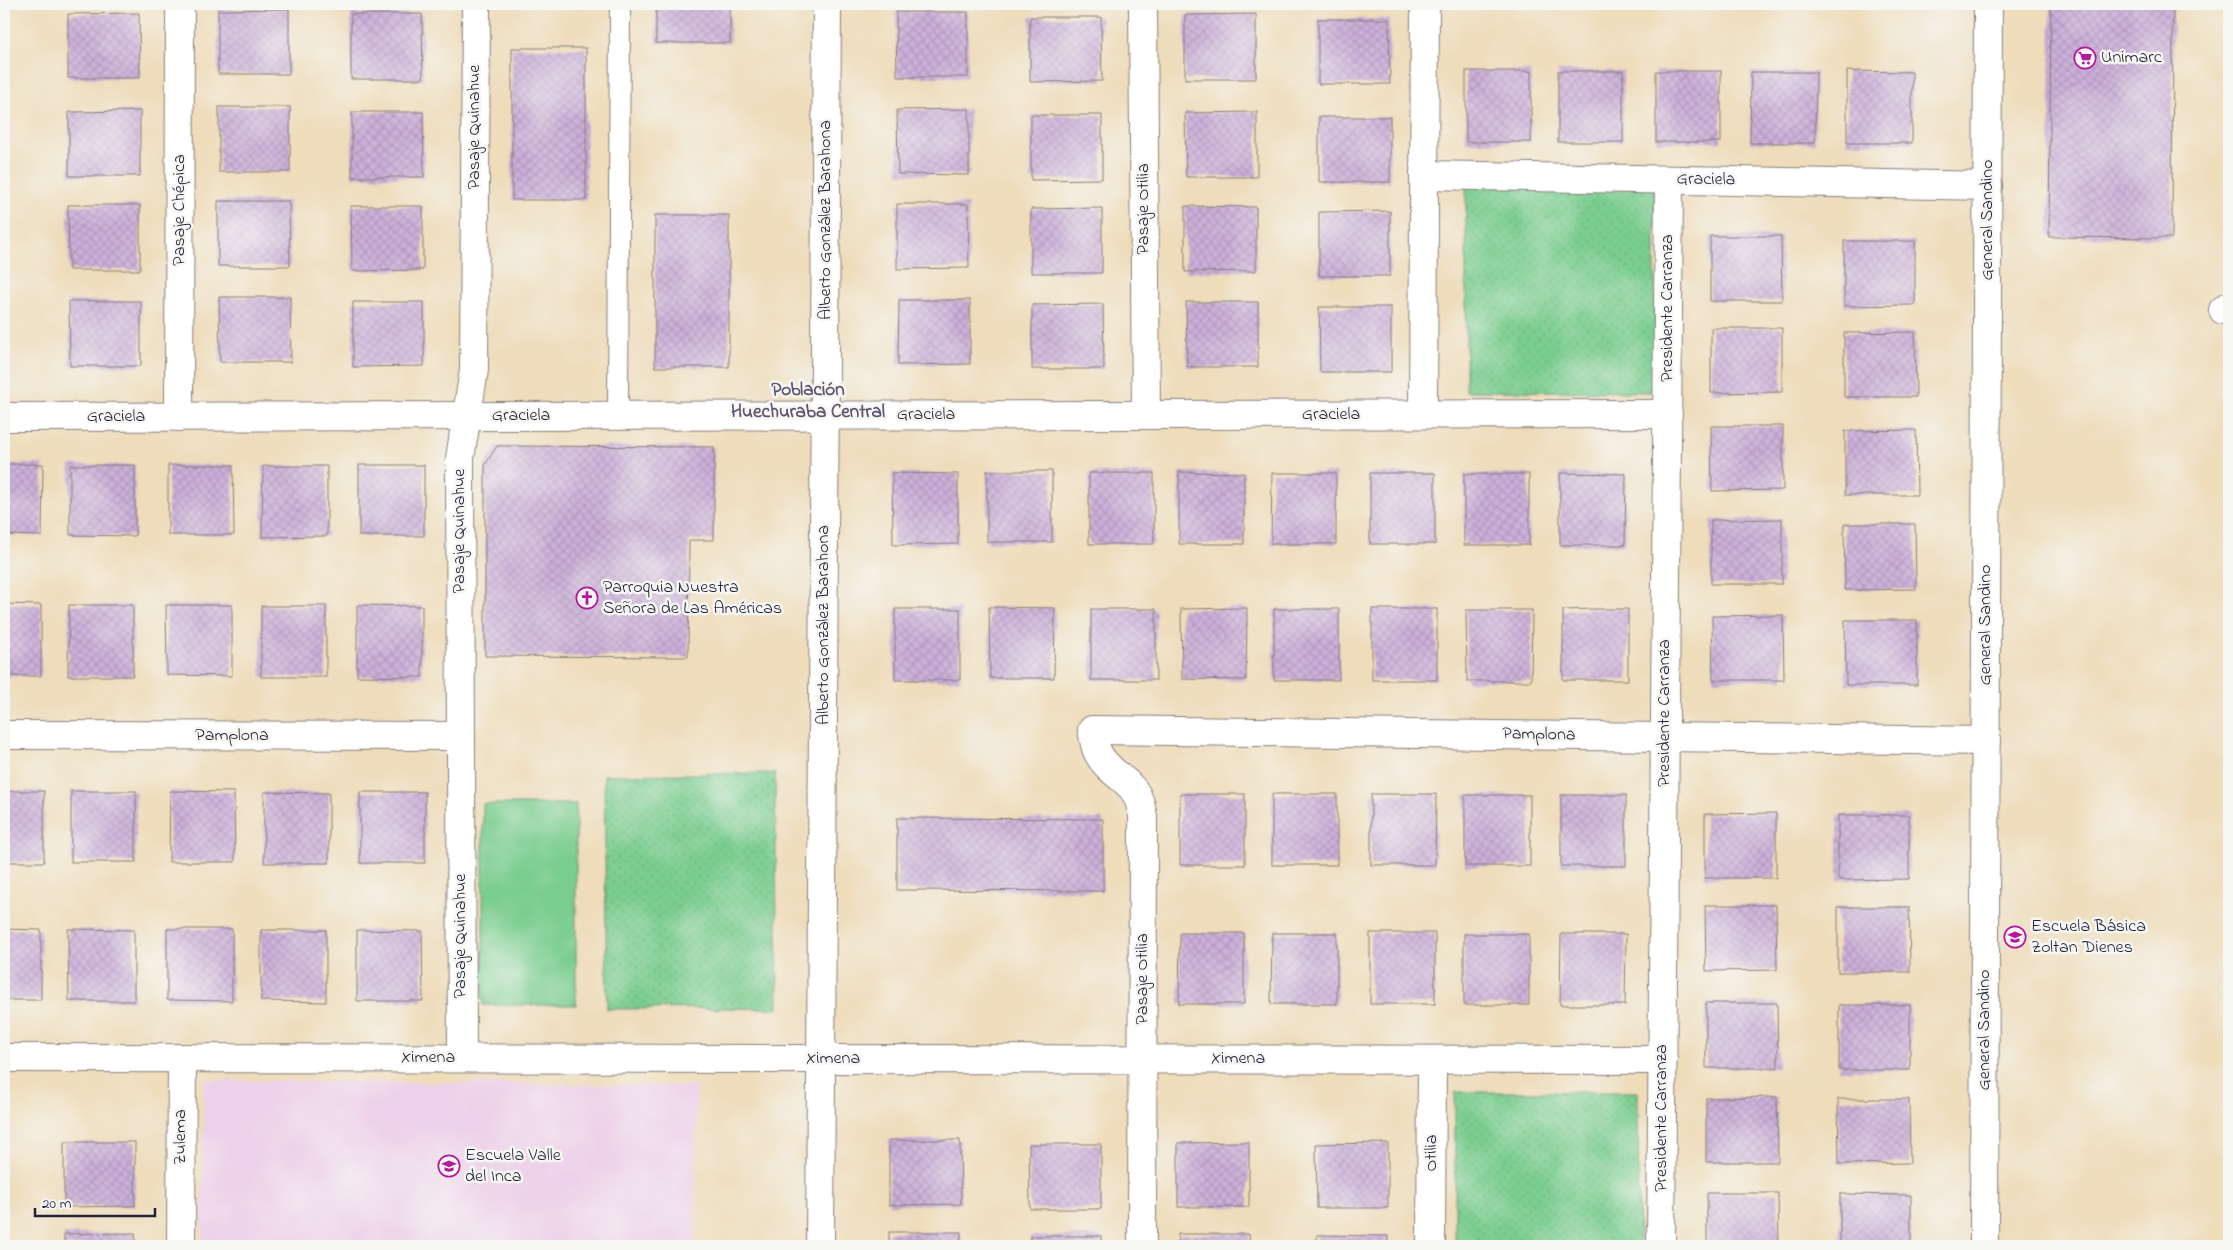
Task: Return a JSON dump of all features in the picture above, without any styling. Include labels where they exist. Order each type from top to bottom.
[{"type":"street","name":"Pasaje Chépica","points":[[179,417],[180,4]]},
{"type":"street","name":"Pasaje Quinahue","points":[[462,1058],[460,458],[474,370],[476,4]]},
{"type":"street","name":"Alberto González Barahona","points":[[820,1246],[827,4]]},
{"type":"street","name":"Pasaje Otilia","points":[[1143,4],[1146,415]]},
{"type":"street","points":[[1423,414],[1425,4]]},
{"type":"street","name":"General Sandino","points":[[1984,1246],[1988,4]]},
{"type":"street","name":"Graciela","points":[[1424,175],[1988,186]]},
{"type":"street","name":"Presidente Carranza","points":[[1661,1246],[1669,180]]},
{"type":"street","name":"Graciela","points":[[4,417],[1668,414]]},
{"type":"street","name":"Pasaje Otilia","points":[[1092,730],[1096,751],[1110,770],[1132,788],[1140,801],[1143,816],[1142,1246]]},
{"type":"street","name":"Pamplona","points":[[1092,730],[1986,741]]},
{"type":"street","name":"Pamplona","points":[[4,735],[461,736]]},
{"type":"street","name":"Ximena","points":[[4,1058],[1663,1060]]},
{"type":"street","name":"Zulema","points":[[181,1246],[182,1058]]},
{"type":"street","name":"Otilia","points":[[1431,1246],[1432,1060]]},
{"type":"lane","points":[[618,416],[620,4]]},
{"type":"shaded area","name":"Escuela Valle del Inca","points":[[204,1080],[697,1086],[695,1246],[202,1246]]},
{"type":"green space","points":[[1466,187],[1655,187],[1655,392],[1466,391]]},
{"type":"green space","points":[[775,773],[778,1008],[607,1009],[604,775]]},
{"type":"green space","points":[[483,804],[576,804],[576,1005],[483,1005]]},
{"type":"green space","points":[[1455,1092],[1638,1092],[1639,1246],[1455,1246]]},
{"type":"building","points":[[656,4],[730,4],[730,43],[656,43]]},
{"type":"building","points":[[2051,4],[2173,4],[2172,238],[2049,237]]},
{"type":"building","points":[[289,9],[289,74],[218,74],[218,10]]},
{"type":"building","points":[[896,12],[968,12],[968,77],[897,77]]},
{"type":"building","points":[[139,13],[140,78],[68,78],[68,14]]},
{"type":"building","points":[[351,14],[422,14],[423,79],[351,79]]},
{"type":"building","points":[[1256,14],[1256,79],[1185,79],[1185,15]]},
{"type":"building","points":[[1030,17],[1101,17],[1102,81],[1030,82]]},
{"type":"building","points":[[1318,19],[1389,19],[1390,84],[1318,84]]},
{"type":"building","points":[[512,48],[586,48],[586,200],[512,200]]},
{"type":"building","points":[[1466,71],[1531,71],[1531,142],[1466,142]]},
{"type":"building","points":[[1558,71],[1623,71],[1623,142],[1558,142]]},
{"type":"building","points":[[1656,71],[1721,71],[1721,142],[1656,142]]},
{"type":"building","points":[[1847,71],[1912,72],[1912,143],[1847,143]]},
{"type":"building","points":[[1751,72],[1816,72],[1815,143],[1750,143]]},
{"type":"building","points":[[219,107],[290,107],[290,172],[219,172]]},
{"type":"building","points":[[969,109],[969,175],[898,174],[897,110]]},
{"type":"building","points":[[140,111],[140,176],[69,176],[69,112]]},
{"type":"building","points":[[352,112],[423,112],[424,177],[352,177]]},
{"type":"building","points":[[1257,112],[1257,177],[1186,177],[1185,113]]},
{"type":"building","points":[[1031,115],[1102,115],[1102,179],[1031,180]]},
{"type":"building","points":[[1319,117],[1390,117],[1390,182],[1319,182]]},
{"type":"building","points":[[218,201],[289,201],[290,266],[218,266]]},
{"type":"building","points":[[897,204],[968,204],[969,268],[897,269]]},
{"type":"building","points":[[68,205],[140,205],[140,270],[69,270]]},
{"type":"building","points":[[351,206],[423,206],[423,270],[352,271]]},
{"type":"building","points":[[1185,206],[1256,207],[1256,271],[1185,272]]},
{"type":"building","points":[[1102,208],[1102,273],[1031,273],[1031,209]]},
{"type":"building","points":[[1390,211],[1390,276],[1319,276],[1319,212]]},
{"type":"building","points":[[655,215],[729,215],[729,367],[655,367]]},
{"type":"building","points":[[1710,236],[1781,236],[1782,301],[1710,301]]},
{"type":"building","points":[[1844,241],[1915,241],[1915,305],[1844,306]]},
{"type":"building","points":[[219,297],[290,297],[291,362],[220,362]]},
{"type":"building","points":[[899,300],[970,300],[970,364],[898,365]]},
{"type":"building","points":[[69,301],[141,301],[141,366],[70,366]]},
{"type":"building","points":[[353,302],[424,302],[424,366],[353,367]]},
{"type":"building","points":[[1186,302],[1258,302],[1258,367],[1187,367]]},
{"type":"building","points":[[1103,304],[1104,369],[1032,369],[1032,305]]},
{"type":"building","points":[[1319,307],[1391,307],[1391,372],[1320,372]]},
{"type":"building","points":[[1711,328],[1782,328],[1782,392],[1711,393]]},
{"type":"building","points":[[1915,332],[1916,397],[1844,397],[1844,333]]},
{"type":"building","points":[[1711,426],[1783,426],[1783,490],[1712,491]]},
{"type":"building","points":[[1916,430],[1917,495],[1845,495],[1845,431]]},
{"type":"building","name":"Parroquia Nuestra Señora de Las Américas","points":[[497,446],[714,447],[714,540],[689,540],[688,657],[485,656],[485,465]]},
{"type":"building","points":[[4,464],[43,464],[42,536],[4,535]]},
{"type":"building","points":[[70,465],[135,465],[135,536],[70,535]]},
{"type":"building","points":[[168,465],[233,465],[234,535],[168,535]]},
{"type":"building","points":[[359,465],[424,465],[424,536],[359,536]]},
{"type":"building","points":[[263,466],[327,466],[327,536],[262,537]]},
{"type":"building","points":[[987,471],[1052,471],[1052,542],[987,542]]},
{"type":"building","points":[[1179,472],[1244,473],[1244,544],[1179,544]]},
{"type":"building","points":[[892,473],[958,474],[958,544],[893,545]]},
{"type":"building","points":[[1089,473],[1154,473],[1154,544],[1089,544]]},
{"type":"building","points":[[1272,473],[1336,473],[1336,544],[1271,544]]},
{"type":"building","points":[[1370,473],[1435,473],[1435,544],[1370,544]]},
{"type":"building","points":[[1560,473],[1626,474],[1625,545],[1560,545]]},
{"type":"building","points":[[1464,474],[1529,474],[1529,545],[1464,545]]},
{"type":"building","points":[[1782,519],[1782,584],[1711,584],[1711,520]]},
{"type":"building","points":[[1844,524],[1915,524],[1916,589],[1845,590]]},
{"type":"building","points":[[4,604],[41,605],[41,676],[4,676]]},
{"type":"building","points":[[69,605],[133,605],[133,676],[68,676]]},
{"type":"building","points":[[166,605],[232,605],[232,676],[167,675]]},
{"type":"building","points":[[357,605],[422,606],[422,677],[357,676]]},
{"type":"building","points":[[261,606],[326,606],[326,677],[261,677]]},
{"type":"building","points":[[989,607],[1055,608],[1054,678],[990,678]]},
{"type":"building","points":[[1247,608],[1246,680],[1182,679],[1181,609]]},
{"type":"building","points":[[895,609],[960,609],[960,680],[895,680]]},
{"type":"building","points":[[1091,609],[1156,609],[1156,680],[1091,680]]},
{"type":"building","points":[[1274,609],[1339,609],[1339,680],[1274,680]]},
{"type":"building","points":[[1372,609],[1437,609],[1437,680],[1372,680]]},
{"type":"building","points":[[1628,609],[1628,680],[1563,680],[1563,610]]},
{"type":"building","points":[[1466,610],[1532,610],[1531,681],[1467,681]]},
{"type":"building","points":[[1783,615],[1784,680],[1713,680],[1712,616]]},
{"type":"building","points":[[1845,620],[1917,620],[1917,685],[1846,685]]},
{"type":"building","points":[[4,791],[44,791],[44,862],[4,862]]},
{"type":"building","points":[[71,791],[136,791],[136,862],[71,862]]},
{"type":"building","points":[[170,791],[234,792],[235,862],[169,862]]},
{"type":"building","points":[[264,792],[329,793],[329,863],[264,863]]},
{"type":"building","points":[[360,792],[425,792],[425,863],[360,863]]},
{"type":"building","points":[[1180,794],[1245,794],[1245,865],[1180,865]]},
{"type":"building","points":[[1272,794],[1337,794],[1337,865],[1272,865]]},
{"type":"building","points":[[1371,794],[1436,794],[1435,865],[1371,865]]},
{"type":"building","points":[[1465,795],[1530,795],[1530,866],[1465,866]]},
{"type":"building","points":[[1561,795],[1626,795],[1626,866],[1561,866]]},
{"type":"building","points":[[1776,813],[1776,878],[1705,878],[1705,814]]},
{"type":"building","points":[[1838,815],[1909,815],[1909,879],[1838,880]]},
{"type":"building","points":[[897,818],[1103,819],[1103,891],[897,890]]},
{"type":"building","points":[[1705,905],[1776,905],[1777,970],[1706,971]]},
{"type":"building","points":[[1838,907],[1909,907],[1910,972],[1838,972]]},
{"type":"building","points":[[4,929],[41,930],[41,1000],[4,1000]]},
{"type":"building","points":[[68,929],[134,930],[134,1001],[69,1001]]},
{"type":"building","points":[[167,929],[232,929],[232,1001],[167,1000]]},
{"type":"building","points":[[261,930],[326,930],[326,1002],[261,1001]]},
{"type":"building","points":[[357,930],[422,931],[423,1001],[357,1001]]},
{"type":"building","points":[[1180,933],[1244,933],[1244,1004],[1179,1004]]},
{"type":"building","points":[[1272,933],[1337,933],[1337,1004],[1271,1004]]},
{"type":"building","points":[[1370,933],[1435,933],[1435,1004],[1370,1004]]},
{"type":"building","points":[[1464,934],[1529,934],[1529,1005],[1464,1005]]},
{"type":"building","points":[[1561,934],[1626,934],[1625,1005],[1560,1005]]},
{"type":"building","points":[[1706,1003],[1777,1003],[1778,1068],[1706,1068]]},
{"type":"building","points":[[1839,1005],[1910,1005],[1910,1070],[1839,1070]]},
{"type":"building","points":[[1777,1097],[1778,1162],[1706,1162],[1706,1098]]},
{"type":"building","points":[[1838,1099],[1909,1099],[1910,1163],[1839,1164]]},
{"type":"building","points":[[889,1140],[960,1140],[961,1204],[889,1205]]},
{"type":"building","points":[[64,1142],[135,1142],[135,1206],[64,1207]]},
{"type":"building","points":[[1249,1142],[1249,1207],[1178,1207],[1178,1143]]},
{"type":"building","points":[[1388,1143],[1388,1208],[1317,1208],[1316,1144]]},
{"type":"building","points":[[1029,1144],[1101,1144],[1101,1209],[1030,1209]]},
{"type":"building","points":[[1707,1193],[1778,1193],[1779,1246],[1707,1246]]},
{"type":"building","points":[[1840,1194],[1911,1195],[1911,1246],[1840,1246]]},
{"type":"building","points":[[889,1232],[961,1232],[961,1246],[889,1246]]},
{"type":"building","points":[[135,1233],[136,1246],[64,1246],[64,1234]]},
{"type":"building","points":[[1178,1234],[1249,1234],[1250,1246],[1178,1246]]},
{"type":"building","points":[[1317,1235],[1388,1236],[1388,1246],[1317,1246]]},
{"type":"building","points":[[1030,1236],[1101,1236],[1101,1246],[1030,1246]]},
{"type":"place","name":"Unimarc","points":[[2085,58]]},
{"type":"place","name":"Parroquia Nuestra Señora de Las Américas","points":[[587,598]]},
{"type":"place","name":"Escuela Básica Zoltan Dienes","points":[[2015,937]]},
{"type":"place","name":"Escuela Valle del Inca","points":[[449,1166]]},
{"type":"district","name":"Población Huechuraba Central","points":[[808,401]]}]
